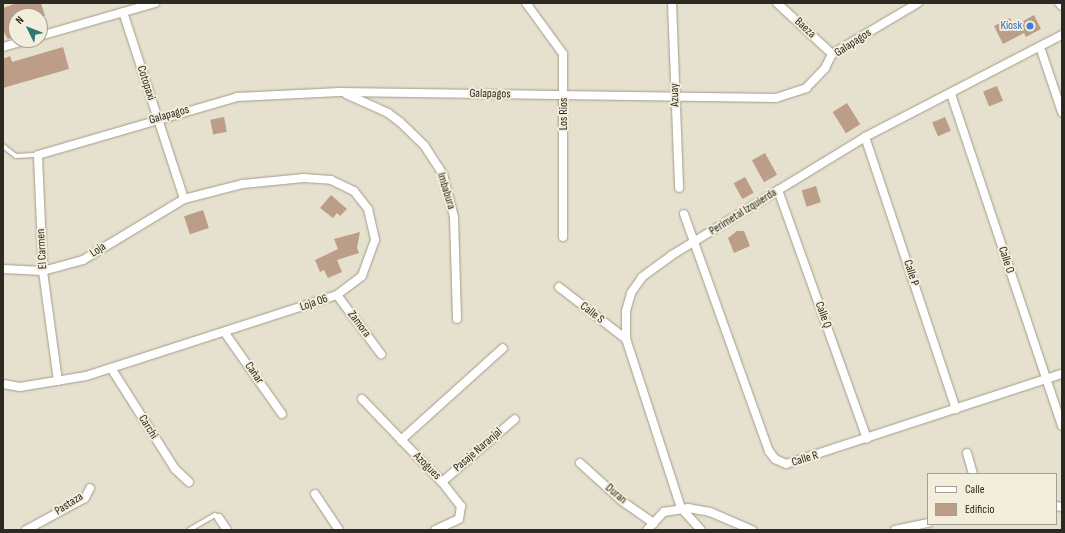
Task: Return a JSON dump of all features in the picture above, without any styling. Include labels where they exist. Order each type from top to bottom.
[{"type":"street","points":[[48,34],[155,3]]},
{"type":"street","name":"Los Rios","points":[[526,3],[561,49],[564,95],[563,237]]},
{"type":"street","name":"Azuay","points":[[672,3],[679,188]]},
{"type":"street","name":"Baeza","points":[[777,3],[832,54]]},
{"type":"street","name":"Galapagos","points":[[38,155],[230,97],[340,92],[675,98],[776,98],[790,94],[814,81],[832,54],[918,3]]},
{"type":"street","points":[[1059,3],[1062,6]]},
{"type":"street","name":"Cotopaxi","points":[[123,12],[184,199]]},
{"type":"street","name":"Perimetal Izquierda","points":[[681,508],[626,339],[626,311],[631,293],[638,282],[672,255],[696,242],[865,137],[951,94],[1062,35]]},
{"type":"street","points":[[1040,47],[1062,112]]},
{"type":"street","name":"Imbabura","points":[[340,92],[388,113],[424,145],[443,174],[454,218],[457,319]]},
{"type":"street","name":"Calle O","points":[[951,94],[1045,379],[1062,426]]},
{"type":"street","name":"Calle P","points":[[865,137],[956,409]]},
{"type":"street","name":"El Carmen","points":[[38,155],[42,270],[58,381]]},
{"type":"street","name":"Loja 06","points":[[3,384],[20,387],[58,381],[111,368],[225,333],[337,295],[362,276],[375,240],[368,209],[354,191],[331,180],[304,178],[243,184],[184,199]]},
{"type":"street","name":"Calle Q","points":[[778,190],[867,439]]},
{"type":"street","name":"Loja","points":[[3,270],[42,270],[83,260],[184,199]]},
{"type":"street","name":"Calle R","points":[[684,214],[696,242],[775,459],[786,464],[867,439],[1062,374]]},
{"type":"street","name":"Calle S","points":[[559,287],[626,339]]},
{"type":"street","name":"Zamora","points":[[337,295],[381,354]]},
{"type":"street","name":"Cañar","points":[[225,333],[282,414]]},
{"type":"street","points":[[401,440],[503,348]]},
{"type":"street","name":"Carchi","points":[[111,368],[175,469],[189,482]]},
{"type":"street","name":"Azogues","points":[[362,399],[442,482],[461,506],[461,516],[435,530]]},
{"type":"street","name":"Pasaje Naranjal","points":[[442,482],[514,419]]},
{"type":"street","points":[[967,453],[973,473]]},
{"type":"street","name":"Duran","points":[[580,463],[622,501],[654,523]]},
{"type":"street","name":"Pastaza","points":[[26,530],[84,498],[90,488]]},
{"type":"street","points":[[315,494],[339,530]]},
{"type":"street","points":[[681,508],[701,530]]},
{"type":"street","points":[[647,530],[664,512],[681,508],[710,512],[752,530]]},
{"type":"street","points":[[219,518],[227,530]]},
{"type":"street","points":[[895,530],[927,523]]},
{"type":"lane","points":[[3,146],[16,156],[38,155]]},
{"type":"lane","points":[[189,530],[212,516],[219,518]]},
{"type":"building","points":[[17,3],[41,3],[43,8],[8,8],[8,39],[3,31],[3,8]]},
{"type":"building","points":[[1034,15],[1041,29],[1026,37],[1024,33],[1003,44],[994,26],[1010,18],[1014,26]]},
{"type":"building","points":[[63,47],[69,69],[3,88],[3,59],[10,56],[12,62]]},
{"type":"building","points":[[997,86],[1003,101],[989,106],[983,92]]},
{"type":"building","points":[[847,103],[860,124],[846,133],[833,112]]},
{"type":"building","points":[[224,117],[227,132],[213,134],[210,120]]},
{"type":"building","points":[[945,117],[951,131],[938,136],[932,122]]},
{"type":"building","points":[[765,153],[777,175],[764,182],[752,160]]},
{"type":"building","points":[[745,177],[754,193],[742,199],[734,183]]},
{"type":"building","points":[[816,186],[821,202],[807,207],[802,190]]},
{"type":"building","points":[[331,195],[347,209],[340,216],[337,213],[333,218],[320,208]]},
{"type":"building","points":[[203,210],[209,228],[190,234],[184,216]]},
{"type":"building","points":[[737,231],[744,231],[750,246],[734,253],[728,238]]},
{"type":"building","points":[[360,232],[357,248],[359,253],[337,260],[342,272],[328,278],[324,270],[320,272],[315,260],[338,249],[334,239]]},
{"type":"place","name":"Kiosk","points":[[1030,26]]}]
